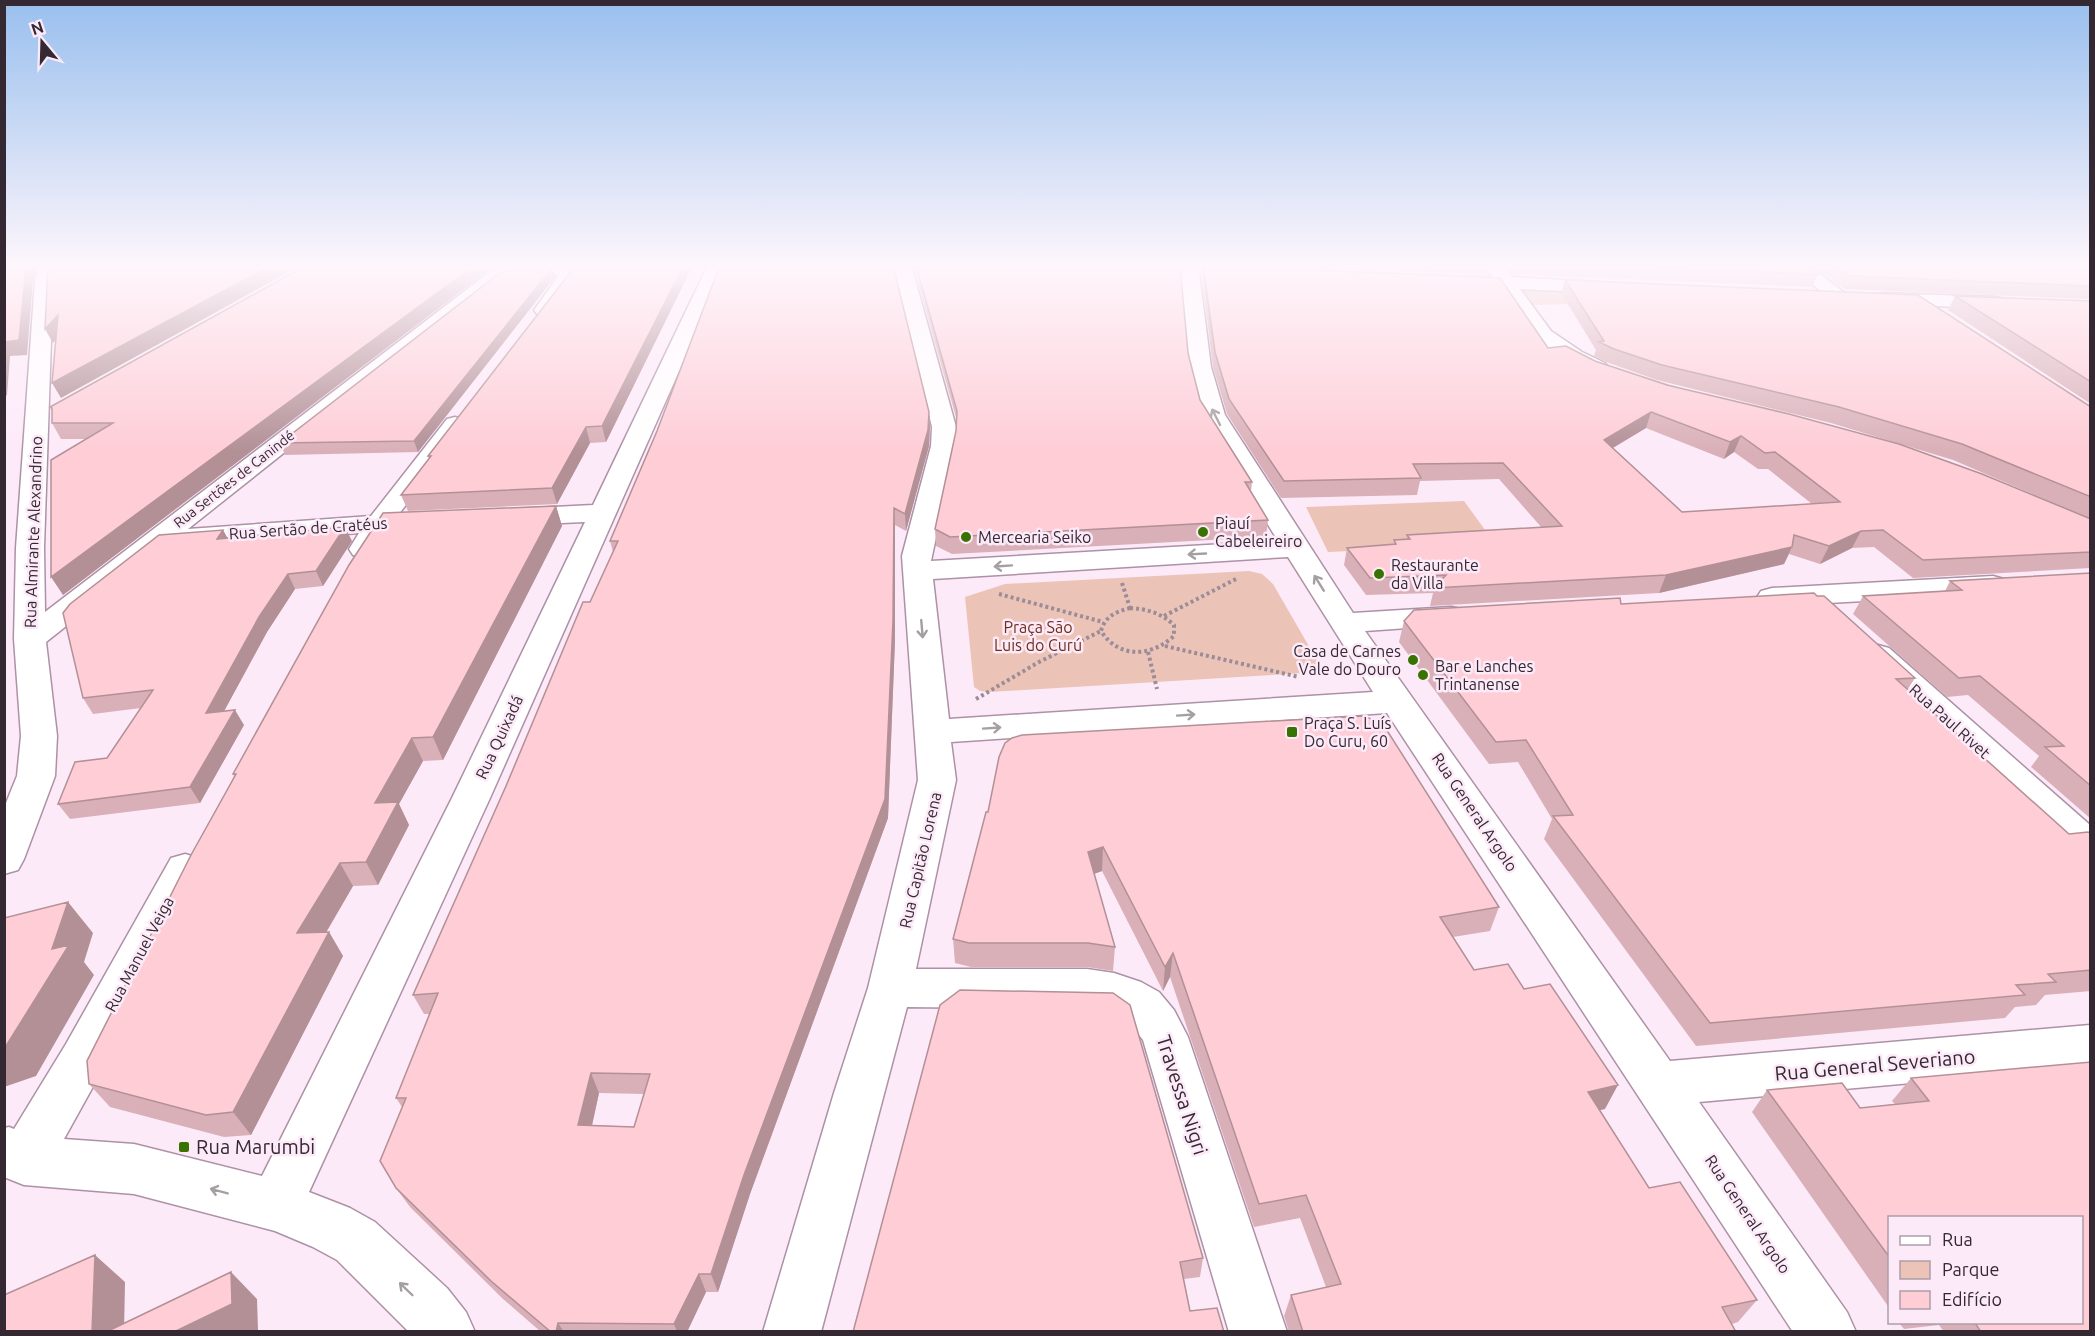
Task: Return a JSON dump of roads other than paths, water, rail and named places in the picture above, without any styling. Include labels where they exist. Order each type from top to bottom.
[{"type":"street","name":"Rua Almirante Alexandrino","points":[[4,859],[36,776],[39,736],[30,639],[17,568],[47,417],[45,327]]},
{"type":"street","name":"Rua Sertões de Canindé","points":[[30,639],[430,327]]},
{"type":"street","name":"Rua Sertões de Canindé","points":[[524,334],[529,327]]},
{"type":"street","name":"Rua Quixadá","points":[[275,1205],[471,798],[688,327]]},
{"type":"street","name":"Rua Capitão Lorena","points":[[789,1323],[890,988],[938,780],[916,556],[943,446],[944,427],[919,327]]},
{"type":"street","name":"Rua General Argolo","points":[[1195,327],[1200,368],[1214,415],[1344,623],[1827,1332]]},
{"type":"street","points":[[1538,327],[1544,335],[1574,357],[1617,376]]},
{"type":"street","points":[[346,576],[381,523],[473,400]]},
{"type":"street","points":[[486,518],[603,513]]},
{"type":"street","name":"Rua Sertão de Cratéus","points":[[158,539],[428,521]]},
{"type":"street","points":[[916,571],[1298,548]]},
{"type":"street","points":[[1738,599],[2020,583]]},
{"type":"street","name":"Rua Paul Rivet","points":[[1810,595],[2091,847]]},
{"type":"street","points":[[1344,623],[1476,615]]},
{"type":"street","points":[[933,732],[1399,701]]},
{"type":"street","name":"Rua Manuel Veiga","points":[[11,1158],[83,1059],[200,842]]},
{"type":"street","name":"Travessa Nigri","points":[[890,988],[1087,988],[1116,991],[1139,1001],[1156,1018],[1165,1037],[1258,1332]]},
{"type":"street","name":"Rua General Severiano","points":[[1660,1084],[2091,1046]]},
{"type":"street","points":[[11,1158],[134,1169],[275,1205],[332,1227],[356,1241],[427,1308],[446,1332]]},
{"type":"place","name":"Piauí Cabeleireiro","points":[[1203,532]]},
{"type":"place","name":"Mercearia Seiko","points":[[966,537]]},
{"type":"place","name":"Restaurante da Villa","points":[[1379,574]]},
{"type":"place","name":"Casa de Carnes Vale do Douro","points":[[1413,660]]},
{"type":"place","name":"Bar e Lanches Trintanense","points":[[1423,675]]},
{"type":"place","name":"Praça S. Luís Do Curu, 60","points":[[1292,732]]},
{"type":"place","name":"Rua Marumbi","points":[[184,1147]]},
{"type":"park label","name":"Praça São Luis do Curú","points":[[1038,636]]}]
